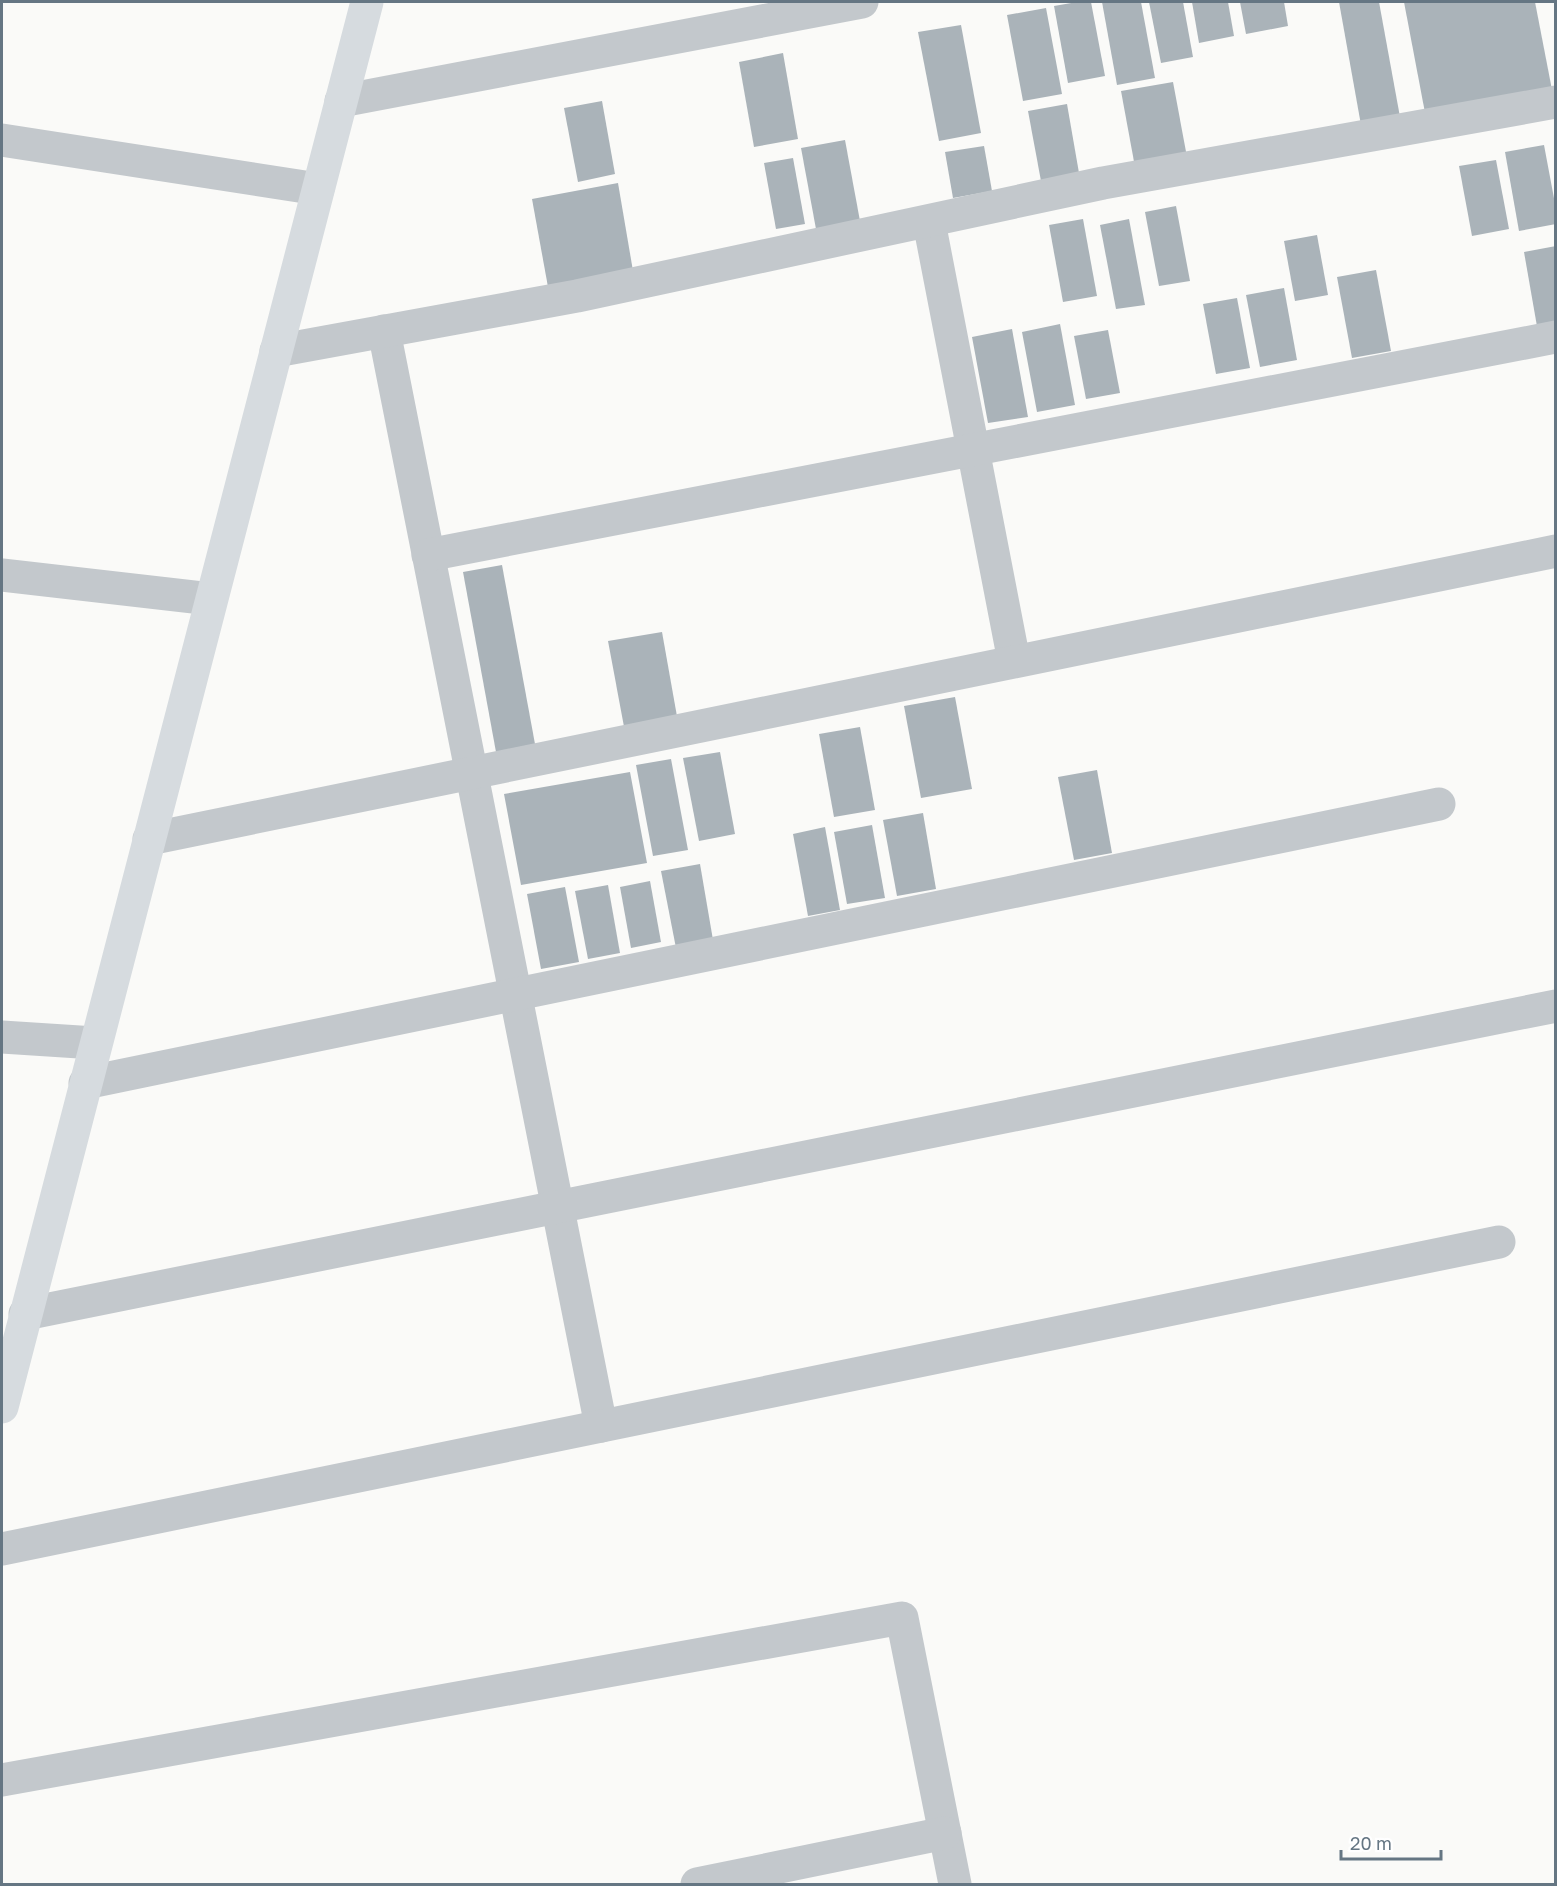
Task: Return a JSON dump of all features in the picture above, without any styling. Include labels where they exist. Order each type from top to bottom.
[{"type":"main road","points":[[2,1407],[367,2]]},
{"type":"street","points":[[341,101],[862,2]]},
{"type":"street","points":[[276,351],[577,296],[1103,183],[1556,102]]},
{"type":"street","points":[[2,140],[318,189]]},
{"type":"street","points":[[929,222],[1014,662]]},
{"type":"street","points":[[384,331],[601,1426]]},
{"type":"street","points":[[428,555],[1556,337]]},
{"type":"street","points":[[149,838],[1556,551]]},
{"type":"street","points":[[2,575],[211,599]]},
{"type":"street","points":[[85,1083],[1439,804]]},
{"type":"street","points":[[25,1314],[1556,1006]]},
{"type":"street","points":[[2,1037],[95,1043]]},
{"type":"street","points":[[2,1549],[1498,1242]]},
{"type":"street","points":[[2,1780],[903,1618],[955,1884]]},
{"type":"street","points":[[697,1884],[945,1833]]},
{"type":"building","points":[[1091,2],[1105,76],[1068,83],[1054,6]]},
{"type":"building","points":[[1102,2],[1141,2],[1155,78],[1117,85]]},
{"type":"building","points":[[1149,2],[1183,2],[1193,57],[1161,63]]},
{"type":"building","points":[[1192,2],[1228,2],[1234,36],[1199,43]]},
{"type":"building","points":[[1240,2],[1284,2],[1288,26],[1246,34]]},
{"type":"building","points":[[1339,2],[1379,2],[1400,117],[1361,125]]},
{"type":"building","points":[[1404,2],[1535,2],[1553,95],[1426,118]]},
{"type":"building","points":[[1046,8],[1062,94],[1023,101],[1007,15]]},
{"type":"building","points":[[961,25],[981,133],[939,141],[918,32]]},
{"type":"building","points":[[783,53],[798,139],[754,147],[739,62]]},
{"type":"building","points":[[1173,82],[1187,157],[1135,167],[1121,91]]},
{"type":"building","points":[[602,101],[615,174],[578,182],[564,108]]},
{"type":"building","points":[[1067,104],[1079,173],[1041,181],[1028,111]]},
{"type":"building","points":[[845,140],[860,221],[816,229],[801,148]]},
{"type":"building","points":[[1544,145],[1556,209],[1556,224],[1519,231],[1505,152]]},
{"type":"building","points":[[984,146],[992,191],[953,198],[945,152]]},
{"type":"building","points":[[793,158],[805,224],[776,229],[764,163]]},
{"type":"building","points":[[1496,160],[1509,229],[1472,236],[1459,166]]},
{"type":"building","points":[[618,183],[633,271],[548,287],[532,199]]},
{"type":"building","points":[[1176,206],[1190,281],[1159,286],[1145,212]]},
{"type":"building","points":[[1083,219],[1097,296],[1063,302],[1049,225]]},
{"type":"building","points":[[1129,219],[1145,305],[1116,309],[1100,225]]},
{"type":"building","points":[[1317,235],[1328,295],[1295,301],[1284,241]]},
{"type":"building","points":[[1556,246],[1556,329],[1538,332],[1524,252]]},
{"type":"building","points":[[1376,270],[1391,351],[1352,358],[1337,277]]},
{"type":"building","points":[[1284,288],[1297,360],[1260,367],[1246,295]]},
{"type":"building","points":[[1237,298],[1250,368],[1216,374],[1203,304]]},
{"type":"building","points":[[1060,324],[1075,405],[1037,412],[1022,332]]},
{"type":"building","points":[[1012,329],[1028,417],[988,423],[972,337]]},
{"type":"building","points":[[1108,330],[1120,393],[1086,399],[1074,336]]},
{"type":"building","points":[[502,565],[535,744],[496,752],[463,572]]},
{"type":"building","points":[[662,632],[678,722],[625,732],[608,641]]},
{"type":"building","points":[[955,697],[972,789],[921,798],[904,706]]},
{"type":"building","points":[[860,727],[875,810],[834,817],[819,734]]},
{"type":"building","points":[[720,752],[735,834],[699,841],[683,758]]},
{"type":"building","points":[[671,759],[688,850],[653,856],[636,765]]},
{"type":"building","points":[[1097,770],[1112,853],[1074,860],[1058,777]]},
{"type":"building","points":[[630,772],[647,863],[521,885],[504,794]]},
{"type":"building","points":[[923,813],[936,889],[897,896],[883,820]]},
{"type":"building","points":[[872,825],[885,898],[847,904],[834,832]]},
{"type":"building","points":[[825,827],[840,910],[808,916],[793,834]]},
{"type":"building","points":[[700,864],[713,940],[676,948],[661,871]]},
{"type":"building","points":[[650,881],[661,942],[631,948],[620,887]]},
{"type":"building","points":[[608,885],[620,953],[588,959],[575,891]]},
{"type":"building","points":[[565,887],[579,962],[541,969],[527,894]]}]
